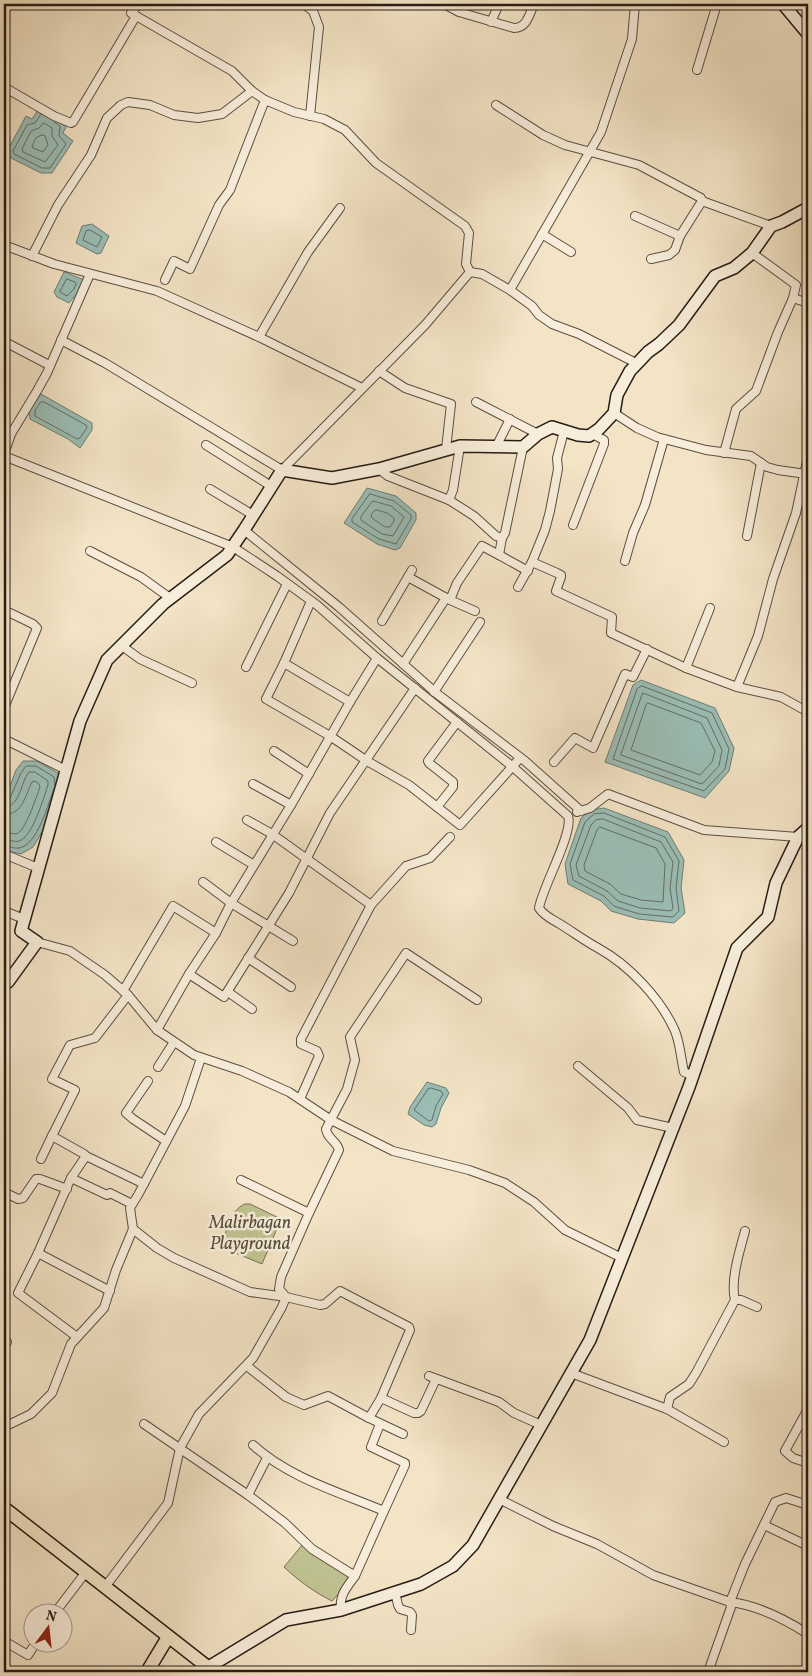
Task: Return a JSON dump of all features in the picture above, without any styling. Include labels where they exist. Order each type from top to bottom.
[{"type":"main road","points":[[4,1508],[210,1670]]},
{"type":"main road","points":[[147,1672],[168,1637]]},
{"type":"street","points":[[139,4],[131,13],[232,71],[252,91],[265,100],[294,112],[324,119],[345,130],[376,163],[465,226],[470,233],[466,264],[470,272]]},
{"type":"street","points":[[304,4],[314,11],[319,26],[310,116]]},
{"type":"street","points":[[444,4],[460,12],[514,28],[520,28],[525,24],[534,4]]},
{"type":"street","points":[[491,22],[499,4]]},
{"type":"street","points":[[510,290],[602,132],[632,39],[635,4]]},
{"type":"street","points":[[697,70],[717,4]]},
{"type":"street","points":[[784,4],[808,32]]},
{"type":"street","points":[[4,87],[54,116],[70,123],[73,122],[136,16]]},
{"type":"street","points":[[32,256],[58,205],[91,155],[107,118],[121,105],[128,102],[150,105],[174,115],[198,118],[222,114],[252,91]]},
{"type":"street","points":[[165,280],[174,261],[190,268],[219,205],[230,190],[265,100]]},
{"type":"street","points":[[496,105],[543,135],[565,145],[639,165],[701,198],[702,201],[770,226]]},
{"type":"street","points":[[652,259],[669,255],[674,250],[680,236],[702,201]]},
{"type":"street","points":[[259,337],[308,252],[340,208]]},
{"type":"street","points":[[499,555],[523,447],[538,434],[552,427],[578,435],[589,436],[599,430],[614,414],[617,396],[630,370],[679,325],[715,276],[734,268],[752,253],[770,226],[782,222],[808,208]]},
{"type":"street","points":[[635,216],[680,236]]},
{"type":"street","points":[[542,234],[571,252]]},
{"type":"street","points":[[4,245],[54,264],[157,291],[259,337],[362,388]]},
{"type":"street","points":[[724,453],[736,409],[756,391],[793,298],[796,285],[752,253]]},
{"type":"street","points":[[470,272],[482,274],[510,290],[552,324],[579,334],[636,363]]},
{"type":"street","points":[[470,272],[425,325],[282,470],[227,555],[170,598],[107,660],[80,721],[21,932],[37,942],[70,951],[105,975],[125,993],[157,1030],[194,1055],[242,1071],[289,1092],[331,1120],[393,1151],[469,1170],[505,1183],[534,1202],[565,1230],[622,1258]]},
{"type":"street","points":[[90,274],[38,391],[11,434],[4,455],[233,547],[311,601],[456,722],[513,766],[568,816],[570,820],[539,908],[543,914],[582,940],[611,955],[641,982],[663,1010],[676,1032],[684,1072],[693,1076]]},
{"type":"street","points":[[793,298],[808,303]]},
{"type":"street","points":[[61,340],[104,363],[282,470],[332,478],[380,469],[460,446],[523,447]]},
{"type":"street","points":[[7,344],[49,365]]},
{"type":"street","points":[[379,371],[405,388],[451,404],[446,449]]},
{"type":"street","points":[[476,402],[538,434]]},
{"type":"street","points":[[614,414],[637,428],[664,438],[706,450],[750,456],[766,467],[806,474]]},
{"type":"street","points":[[496,447],[510,419]]},
{"type":"street","points":[[518,587],[528,571],[546,530],[558,469],[557,458],[564,430]]},
{"type":"street","points":[[572,525],[604,444],[604,440],[592,434]]},
{"type":"street","points":[[625,561],[632,533],[645,505],[664,438]]},
{"type":"street","points":[[206,445],[271,486]]},
{"type":"street","points":[[449,500],[453,490],[460,446]]},
{"type":"street","points":[[737,688],[758,636],[773,579],[796,513],[806,474],[808,456]]},
{"type":"street","points":[[747,536],[761,463]]},
{"type":"street","points":[[380,469],[388,476],[449,500],[474,516],[496,536],[502,538]]},
{"type":"street","points":[[210,489],[253,515]]},
{"type":"street","points":[[244,530],[339,607],[434,692],[520,758],[581,811]]},
{"type":"street","points":[[403,664],[482,546],[528,571]]},
{"type":"street","points":[[90,551],[141,576],[170,598]]},
{"type":"street","points":[[532,562],[561,575],[556,591],[612,617],[611,632],[686,668],[737,688],[782,697],[808,712]]},
{"type":"street","points":[[382,621],[410,574],[448,599],[475,611]]},
{"type":"street","points":[[246,667],[288,584]]},
{"type":"street","points":[[311,601],[266,699],[409,785],[460,825],[520,758]]},
{"type":"street","points":[[686,668],[710,608]]},
{"type":"street","points":[[4,610],[33,624],[37,628],[4,708]]},
{"type":"street","points":[[434,692],[480,622]]},
{"type":"street","points":[[122,646],[140,659],[192,683]]},
{"type":"street","points":[[554,762],[575,738],[593,748],[625,674],[633,677],[647,649]]},
{"type":"street","points":[[157,1030],[189,974],[216,933],[350,702],[378,658]]},
{"type":"street","points":[[284,663],[350,702]]},
{"type":"street","points":[[189,974],[224,997],[228,992],[289,893],[330,813],[415,688]]},
{"type":"street","points":[[437,807],[454,784],[428,761],[456,722]]},
{"type":"street","points":[[4,739],[66,770]]},
{"type":"street","points":[[274,751],[309,774]]},
{"type":"street","points":[[254,784],[291,805]]},
{"type":"street","points":[[568,816],[590,808],[608,794],[704,830],[798,837]]},
{"type":"street","points":[[247,820],[272,834],[371,905]]},
{"type":"street","points":[[210,1670],[286,1620],[341,1610],[421,1584],[453,1566],[473,1545],[590,1340],[693,1076],[738,948],[768,917],[776,883],[798,837],[808,828]]},
{"type":"street","points":[[300,1099],[319,1056],[317,1051],[301,1044],[301,1039],[371,905],[406,866],[430,858],[450,837]]},
{"type":"street","points":[[216,842],[254,865]]},
{"type":"street","points":[[4,854],[38,868]]},
{"type":"street","points":[[203,882],[232,903],[293,941]]},
{"type":"street","points":[[40,1159],[75,1090],[52,1079],[70,1045],[95,1038],[125,993],[173,906],[216,933]]},
{"type":"street","points":[[4,911],[24,919]]},
{"type":"street","points":[[5,985],[37,942]]},
{"type":"street","points":[[286,1297],[279,1289],[281,1277],[339,1150],[338,1146],[331,1141],[326,1133],[326,1129],[347,1088],[355,1060],[350,1037],[406,953],[476,1000]]},
{"type":"street","points":[[248,958],[290,986]]},
{"type":"street","points":[[228,992],[252,1009]]},
{"type":"street","points":[[158,1067],[174,1042]]},
{"type":"street","points":[[4,1427],[31,1414],[52,1393],[71,1344],[104,1308],[133,1229],[130,1208],[185,1106],[201,1058]]},
{"type":"street","points":[[578,1066],[628,1108],[637,1120],[673,1128]]},
{"type":"street","points":[[148,1081],[126,1113],[166,1141]]},
{"type":"street","points":[[52,1136],[86,1156],[144,1184]]},
{"type":"street","points":[[77,1337],[18,1293],[68,1189],[71,1178],[86,1156]]},
{"type":"street","points":[[71,1178],[108,1195],[110,1192],[132,1204]]},
{"type":"street","points":[[4,1192],[18,1199],[23,1198],[36,1179],[68,1189]]},
{"type":"street","points":[[241,1180],[309,1213]]},
{"type":"street","points":[[133,1229],[157,1248],[188,1265],[250,1292],[286,1297],[320,1305],[340,1291],[409,1327],[410,1330],[381,1398],[369,1418]]},
{"type":"street","points":[[667,1409],[670,1397],[689,1384],[696,1373],[735,1300],[733,1294],[737,1265],[745,1230]]},
{"type":"street","points":[[38,1253],[110,1291]]},
{"type":"street","points":[[105,1587],[168,1503],[180,1448],[199,1414],[253,1358],[286,1297]]},
{"type":"street","points":[[735,1300],[741,1300],[757,1307]]},
{"type":"street","points":[[246,1366],[286,1397],[304,1405],[328,1396],[403,1434]]},
{"type":"street","points":[[571,1373],[667,1409],[724,1442]]},
{"type":"street","points":[[381,1398],[414,1413],[418,1413],[421,1410],[433,1378],[499,1402],[514,1413],[541,1425]]},
{"type":"street","points":[[808,1409],[785,1451],[793,1458],[808,1463]]},
{"type":"street","points":[[144,1424],[248,1495],[285,1523],[312,1549],[355,1576]]},
{"type":"street","points":[[341,1610],[340,1602],[344,1591],[355,1576],[405,1465],[405,1463],[371,1447],[380,1424]]},
{"type":"street","points":[[252,1445],[266,1458],[290,1472],[384,1511]]},
{"type":"street","points":[[248,1495],[266,1458]]},
{"type":"street","points":[[708,1672],[744,1564],[775,1502],[786,1498],[808,1505]]},
{"type":"street","points":[[499,1499],[597,1544],[653,1575],[730,1602],[740,1603],[790,1623],[808,1634]]},
{"type":"street","points":[[764,1525],[808,1546]]},
{"type":"street","points":[[62,1604],[86,1572]]},
{"type":"street","points":[[394,1592],[400,1609],[410,1612],[412,1615],[411,1630]]},
{"type":"street","points":[[4,1641],[22,1652]]},
{"type":"green space","name":"Malirbagan Playground","points":[[245,1204],[250,1204],[281,1219],[262,1264],[221,1247],[232,1216]]},
{"type":"green space","points":[[303,1544],[352,1579],[332,1601],[307,1586],[284,1567]]},
{"type":"water","points":[[38,110],[67,125],[63,133],[73,141],[52,173],[41,173],[5,155],[26,116],[32,119]]},
{"type":"water","points":[[92,224],[109,236],[101,253],[97,254],[76,243],[82,226]]},
{"type":"water","points":[[64,272],[82,279],[83,282],[79,291],[69,303],[57,297],[54,292]]},
{"type":"water","points":[[41,394],[92,423],[92,430],[80,448],[68,439],[30,419],[29,410]]},
{"type":"water","points":[[367,488],[396,496],[416,513],[416,520],[400,548],[395,550],[377,544],[344,523]]},
{"type":"water","points":[[641,680],[715,708],[734,748],[729,771],[705,798],[605,762],[633,685]]},
{"type":"water","points":[[23,761],[37,761],[61,775],[45,827],[33,847],[21,854],[4,850],[4,796],[6,797],[16,770]]},
{"type":"water","points":[[604,808],[668,832],[684,860],[681,888],[685,913],[674,923],[638,919],[611,911],[601,901],[568,884],[565,864],[581,818],[591,810]]},
{"type":"water","points":[[427,1082],[446,1088],[449,1093],[441,1108],[436,1124],[432,1127],[424,1125],[408,1114],[410,1107]]}]
